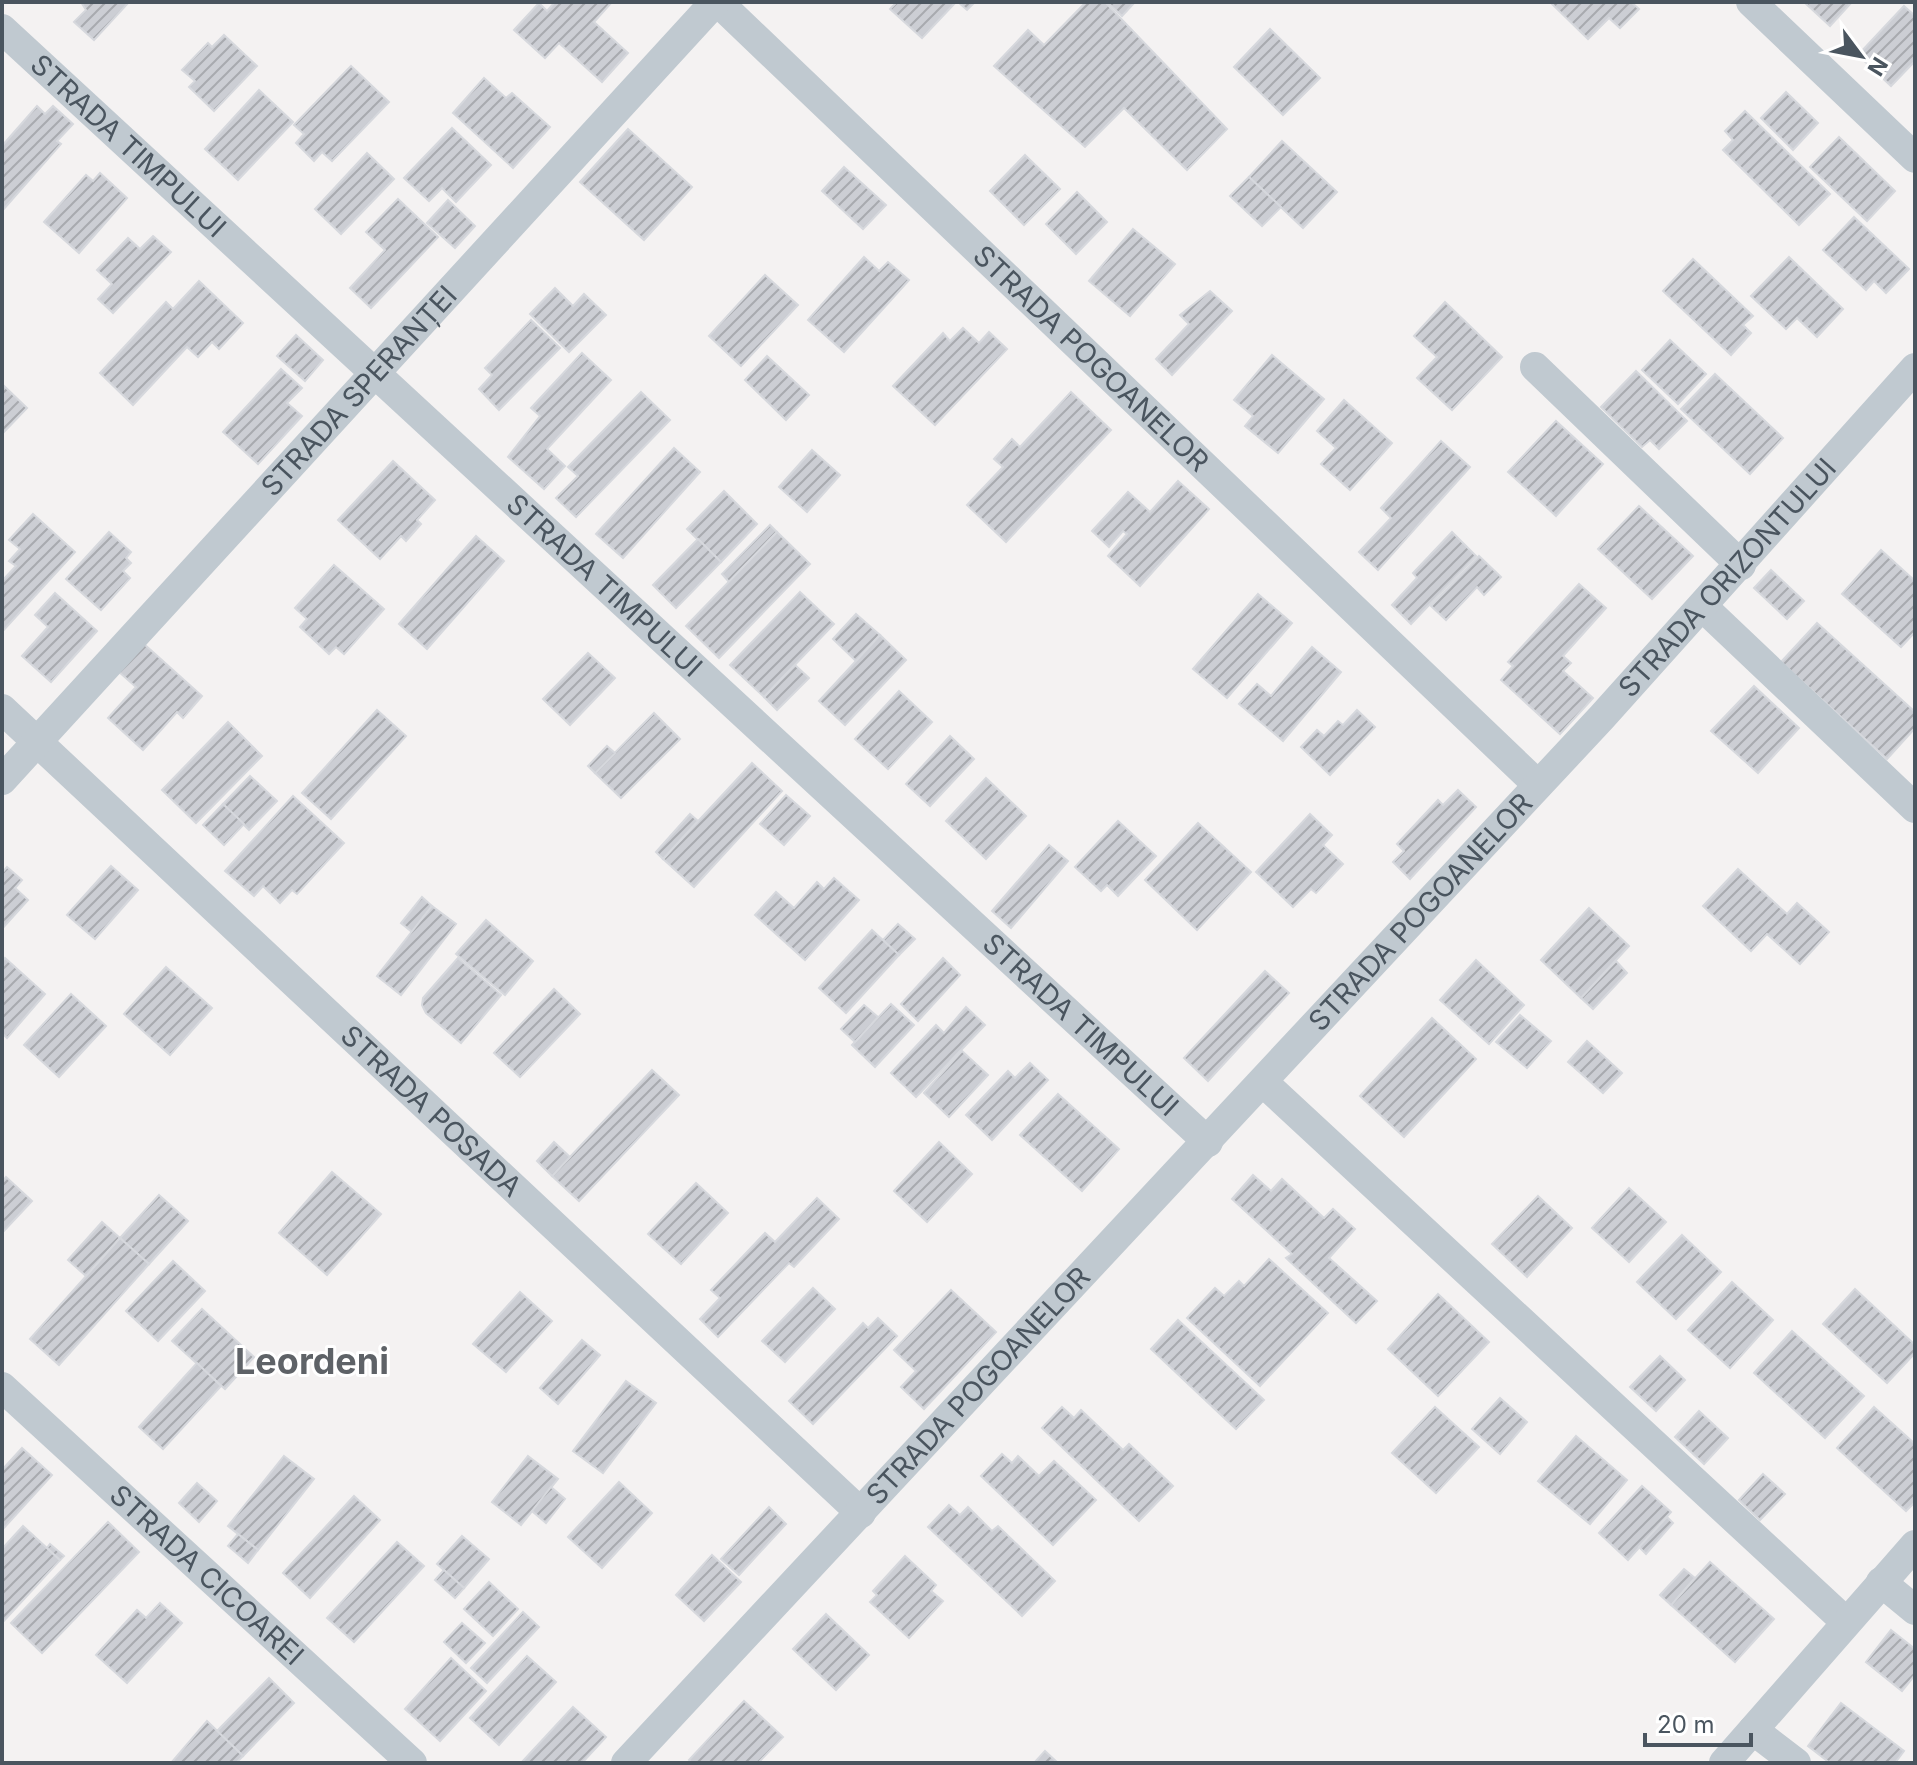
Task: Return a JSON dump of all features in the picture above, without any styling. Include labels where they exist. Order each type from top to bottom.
[{"type":"street","name":"STRADA SPERANȚEI","points":[[2,780],[717,2]]},
{"type":"street","name":"STRADA POGOANELOR","points":[[626,1763],[1264,1083],[1538,785],[717,2]]},
{"type":"street","points":[[1751,2],[1915,158]]},
{"type":"street","name":"STRADA TIMPULUI","points":[[2,29],[1208,1142]]},
{"type":"street","points":[[1535,367],[1741,565]]},
{"type":"street","name":"STRADA ORIZONTULUI","points":[[1538,785],[1741,565],[1915,368]]},
{"type":"street","points":[[1703,607],[1915,808]]},
{"type":"street","name":"STRADA POSADA","points":[[2,709],[861,1513]]},
{"type":"street","points":[[1264,1083],[1846,1622]]},
{"type":"street","name":"STRADA CICOAREI","points":[[2,1387],[412,1763]]},
{"type":"street","points":[[1724,1763],[1915,1545]]},
{"type":"street","points":[[1881,1582],[1915,1610]]},
{"type":"street","points":[[1753,1730],[1796,1763]]},
{"type":"building","points":[[81,2],[129,2],[94,40],[74,22],[86,10]]},
{"type":"building","points":[[555,2],[612,2],[594,22],[628,53],[602,82],[559,43],[545,58],[514,30],[539,3],[547,11]]},
{"type":"building","points":[[897,2],[956,2],[922,38],[890,9]]},
{"type":"building","points":[[958,2],[975,2],[967,10]]},
{"type":"building","points":[[1086,2],[1105,2],[1227,129],[1187,170],[1124,108],[1085,147],[994,66],[1028,30],[1044,45]]},
{"type":"building","points":[[1107,2],[1135,2],[1122,16]]},
{"type":"building","points":[[1550,2],[1631,2],[1639,9],[1620,28],[1609,18],[1588,39]]},
{"type":"building","points":[[1804,2],[1852,2],[1830,26]]},
{"type":"building","points":[[1904,6],[1915,16],[1915,61],[1891,86],[1858,55]]},
{"type":"building","points":[[1270,29],[1320,78],[1283,115],[1234,67]]},
{"type":"building","points":[[224,35],[257,66],[214,111],[189,87],[195,81],[182,70],[208,43],[212,47]]},
{"type":"building","points":[[351,66],[389,102],[332,161],[322,152],[314,161],[296,143],[304,134],[294,125]]},
{"type":"building","points":[[484,78],[506,98],[512,93],[550,127],[513,168],[453,113]]},
{"type":"building","points":[[259,90],[293,122],[238,180],[205,149]]},
{"type":"building","points":[[1786,92],[1818,123],[1793,150],[1761,118]]},
{"type":"building","points":[[37,106],[45,114],[53,106],[73,124],[57,141],[61,144],[2,211],[2,146]]},
{"type":"building","points":[[1745,111],[1830,194],[1799,225],[1723,150],[1733,140],[1725,131]]},
{"type":"building","points":[[452,128],[491,165],[456,202],[442,188],[429,201],[404,178]]},
{"type":"building","points":[[628,129],[692,187],[644,240],[580,182]]},
{"type":"building","points":[[1839,137],[1895,191],[1867,221],[1810,167]]},
{"type":"building","points":[[1282,141],[1337,192],[1303,228],[1249,177]]},
{"type":"building","points":[[367,153],[394,179],[341,234],[315,209]]},
{"type":"building","points":[[1025,155],[1060,189],[1024,225],[990,191]]},
{"type":"building","points":[[844,167],[886,205],[863,229],[822,191]]},
{"type":"building","points":[[100,173],[127,198],[79,253],[44,222],[86,175],[93,181]]},
{"type":"building","points":[[1249,177],[1281,207],[1262,226],[1230,196]]},
{"type":"building","points":[[1077,192],[1107,222],[1076,254],[1046,224]]},
{"type":"building","points":[[398,199],[438,237],[371,308],[350,288],[385,250],[366,232]]},
{"type":"building","points":[[448,200],[475,226],[455,248],[427,223]]},
{"type":"building","points":[[1854,217],[1909,269],[1886,293],[1874,281],[1866,290],[1823,250]]},
{"type":"building","points":[[1133,229],[1175,264],[1130,316],[1089,281]]},
{"type":"building","points":[[153,236],[171,252],[113,313],[98,299],[112,284],[97,270],[128,238],[140,249]]},
{"type":"building","points":[[864,257],[879,271],[888,262],[909,280],[844,352],[808,320]]},
{"type":"building","points":[[1789,257],[1843,309],[1817,337],[1797,318],[1786,329],[1751,296]]},
{"type":"building","points":[[1693,259],[1753,316],[1743,325],[1751,333],[1731,355],[1663,291]]},
{"type":"building","points":[[765,275],[798,305],[741,366],[709,336]]},
{"type":"building","points":[[199,281],[243,323],[219,349],[212,342],[198,357],[187,347],[133,405],[100,373],[166,302],[173,309]]},
{"type":"building","points":[[555,288],[573,306],[584,294],[606,315],[569,352],[530,314]]},
{"type":"building","points":[[1210,291],[1232,311],[1172,375],[1156,359],[1189,324],[1180,315]]},
{"type":"building","points":[[1445,302],[1502,357],[1452,410],[1417,378],[1437,357],[1414,336]]},
{"type":"building","points":[[531,320],[560,348],[499,410],[479,389],[492,375],[485,368]]},
{"type":"building","points":[[963,328],[979,343],[989,332],[1007,349],[935,425],[893,386],[943,333],[950,341]]},
{"type":"building","points":[[296,335],[323,360],[305,381],[277,356]]},
{"type":"building","points":[[1670,340],[1706,374],[1678,404],[1642,370]]},
{"type":"building","points":[[582,353],[611,380],[547,449],[565,466],[544,489],[508,457],[540,416],[531,408]]},
{"type":"building","points":[[1272,355],[1324,399],[1278,453],[1245,426],[1253,416],[1234,400]]},
{"type":"building","points":[[767,356],[809,395],[786,420],[745,380]]},
{"type":"building","points":[[281,369],[302,388],[287,403],[302,416],[258,464],[223,432]]},
{"type":"building","points":[[1636,371],[1687,421],[1659,449],[1650,440],[1642,447],[1601,407]]},
{"type":"building","points":[[1715,374],[1783,438],[1750,474],[1681,409]]},
{"type":"building","points":[[2,384],[27,408],[2,434]]},
{"type":"building","points":[[641,392],[670,420],[576,517],[556,498],[578,476],[568,467]]},
{"type":"building","points":[[1071,392],[1111,430],[1006,542],[967,505],[1003,467],[994,459],[1012,439],[1020,447]]},
{"type":"building","points":[[1344,400],[1392,443],[1350,490],[1321,464],[1336,448],[1317,431]]},
{"type":"building","points":[[1556,421],[1603,464],[1556,516],[1508,472]]},
{"type":"building","points":[[1441,441],[1470,467],[1378,570],[1359,552],[1391,518],[1381,508]]},
{"type":"building","points":[[674,448],[700,472],[623,558],[596,534]]},
{"type":"building","points":[[812,450],[840,475],[807,512],[779,487]]},
{"type":"building","points":[[393,461],[435,500],[417,520],[421,524],[406,541],[401,536],[380,559],[338,520]]},
{"type":"building","points":[[1178,481],[1209,509],[1140,586],[1108,556],[1127,534],[1123,531],[1109,547],[1092,531],[1128,492],[1150,512]]},
{"type":"building","points":[[724,491],[757,524],[721,562],[687,529]]},
{"type":"building","points":[[1639,506],[1693,556],[1652,599],[1598,549]]},
{"type":"building","points":[[33,514],[75,552],[2,632],[2,581],[16,566],[9,561],[20,549],[9,540]]},
{"type":"building","points":[[770,525],[777,532],[729,582],[722,574]]},
{"type":"building","points":[[109,532],[131,552],[126,558],[131,563],[123,571],[130,578],[101,610],[66,579]]},
{"type":"building","points":[[777,532],[810,564],[719,658],[686,626]]},
{"type":"building","points":[[1452,532],[1476,556],[1411,624],[1392,605],[1417,578],[1413,573]]},
{"type":"building","points":[[476,536],[504,561],[427,649],[399,624]]},
{"type":"building","points":[[698,539],[721,562],[676,608],[653,585]]},
{"type":"building","points":[[1881,550],[1915,581],[1915,632],[1901,647],[1842,594]]},
{"type":"building","points":[[1479,556],[1501,577],[1484,595],[1477,587],[1446,620],[1431,606]]},
{"type":"building","points":[[334,565],[384,609],[344,654],[336,647],[329,654],[300,627],[307,619],[295,608]]},
{"type":"building","points":[[1771,570],[1804,601],[1787,619],[1754,588]]},
{"type":"building","points":[[1579,584],[1606,608],[1563,656],[1571,663],[1563,671],[1593,698],[1560,734],[1501,680],[1513,666],[1508,662]]},
{"type":"building","points":[[800,592],[834,624],[764,697],[730,665]]},
{"type":"building","points":[[55,593],[97,631],[51,682],[22,656],[48,627],[35,615]]},
{"type":"building","points":[[1258,594],[1292,623],[1227,698],[1193,669]]},
{"type":"building","points":[[856,614],[880,635],[856,661],[833,639]]},
{"type":"building","points":[[1817,623],[1915,712],[1915,728],[1887,759],[1781,662]]},
{"type":"building","points":[[880,635],[906,660],[845,725],[819,701]]},
{"type":"building","points":[[144,644],[202,696],[183,718],[177,712],[143,750],[108,718],[136,687],[119,672]]},
{"type":"building","points":[[1312,647],[1341,672],[1283,741],[1239,704],[1257,684],[1271,696]]},
{"type":"building","points":[[588,653],[615,678],[570,725],[543,699]]},
{"type":"building","points":[[795,665],[809,678],[777,710],[764,697]]},
{"type":"building","points":[[1754,686],[1799,728],[1758,773],[1711,731]]},
{"type":"building","points":[[899,691],[932,722],[888,769],[855,739]]},
{"type":"building","points":[[377,710],[406,736],[331,819],[302,793]]},
{"type":"building","points":[[1357,710],[1375,727],[1330,775],[1301,747],[1317,730],[1324,736],[1338,721],[1343,725]]},
{"type":"building","points":[[654,713],[680,739],[621,798],[595,773]]},
{"type":"building","points":[[228,722],[262,756],[196,823],[162,790]]},
{"type":"building","points":[[950,736],[974,759],[930,806],[906,784]]},
{"type":"building","points":[[607,746],[615,753],[595,773],[588,766]]},
{"type":"building","points":[[752,763],[782,791],[694,887],[663,859]]},
{"type":"building","points":[[250,776],[277,801],[249,830],[223,804]]},
{"type":"building","points":[[986,778],[1026,816],[986,859],[946,821]]},
{"type":"building","points":[[1458,790],[1476,807],[1410,879],[1393,862],[1404,851],[1397,844],[1438,800],[1443,805]]},
{"type":"building","points":[[786,795],[810,816],[784,845],[760,824]]},
{"type":"building","points":[[293,796],[344,843],[297,894],[292,890],[280,903],[263,886],[254,896],[225,871]]},
{"type":"building","points":[[223,804],[244,824],[224,845],[203,825]]},
{"type":"building","points":[[690,814],[698,821],[663,859],[656,852]]},
{"type":"building","points":[[1310,814],[1332,835],[1323,845],[1343,864],[1316,893],[1311,889],[1293,907],[1256,872]]},
{"type":"building","points":[[1118,821],[1156,856],[1118,896],[1107,885],[1101,891],[1075,867]]},
{"type":"building","points":[[1198,823],[1251,872],[1197,930],[1145,880]]},
{"type":"building","points":[[1049,845],[1068,861],[1011,928],[992,911]]},
{"type":"building","points":[[111,866],[138,890],[95,939],[67,915]]},
{"type":"building","points":[[7,867],[22,880],[15,888],[28,900],[2,929],[2,873]]},
{"type":"building","points":[[1738,869],[1787,914],[1797,903],[1829,932],[1800,964],[1767,934],[1751,951],[1703,906]]},
{"type":"building","points":[[834,878],[859,900],[805,960],[755,915],[776,892],[794,908],[817,882],[824,889]]},
{"type":"building","points":[[422,897],[432,906],[412,932],[401,923]]},
{"type":"building","points":[[432,906],[456,924],[401,995],[377,976]]},
{"type":"building","points":[[1589,908],[1629,946],[1581,998],[1541,960]]},
{"type":"building","points":[[486,920],[533,961],[505,995],[456,954]]},
{"type":"building","points":[[898,924],[915,939],[899,955],[883,940]]},
{"type":"building","points":[[872,930],[899,955],[846,1013],[819,988]]},
{"type":"building","points":[[5,958],[45,994],[7,1038],[2,1033],[2,962]]},
{"type":"building","points":[[458,958],[501,995],[461,1043],[426,1013],[422,1005],[423,998]]},
{"type":"building","points":[[943,958],[960,975],[918,1021],[901,1004]]},
{"type":"building","points":[[1476,960],[1524,1005],[1489,1044],[1440,1000]]},
{"type":"building","points":[[1616,961],[1627,973],[1593,1009],[1581,998]]},
{"type":"building","points":[[166,967],[212,1008],[170,1055],[124,1014]]},
{"type":"building","points":[[1265,971],[1289,993],[1208,1081],[1184,1058]]},
{"type":"building","points":[[554,989],[580,1014],[520,1077],[494,1053]]},
{"type":"building","points":[[71,994],[106,1026],[59,1077],[24,1045]]},
{"type":"building","points":[[891,1004],[914,1025],[875,1067],[852,1045]]},
{"type":"building","points":[[864,1005],[878,1017],[855,1042],[841,1029]]},
{"type":"building","points":[[966,1007],[985,1025],[916,1097],[891,1073],[936,1025],[944,1033]]},
{"type":"building","points":[[1520,1015],[1551,1041],[1527,1068],[1496,1042]]},
{"type":"building","points":[[1432,1018],[1476,1059],[1404,1137],[1360,1096]]},
{"type":"building","points":[[1587,1041],[1622,1073],[1603,1093],[1568,1062]]},
{"type":"building","points":[[962,1051],[988,1075],[949,1117],[924,1093]]},
{"type":"building","points":[[1030,1063],[1048,1080],[992,1140],[966,1115],[1008,1071],[1015,1078]]},
{"type":"building","points":[[652,1070],[679,1095],[579,1201],[552,1176]]},
{"type":"building","points":[[1058,1094],[1119,1149],[1082,1191],[1020,1135]]},
{"type":"building","points":[[554,1142],[570,1157],[552,1176],[537,1161]]},
{"type":"building","points":[[939,1142],[972,1174],[927,1222],[894,1191]]},
{"type":"building","points":[[332,1172],[381,1214],[327,1275],[279,1233]]},
{"type":"building","points":[[1253,1175],[1271,1191],[1282,1179],[1324,1218],[1333,1209],[1355,1229],[1329,1258],[1377,1301],[1356,1323],[1286,1258],[1292,1254],[1232,1199]]},
{"type":"building","points":[[6,1177],[32,1201],[2,1233],[2,1182]]},
{"type":"building","points":[[696,1183],[728,1213],[681,1264],[648,1234]]},
{"type":"building","points":[[1629,1188],[1666,1222],[1629,1262],[1592,1228]]},
{"type":"building","points":[[159,1195],[188,1221],[149,1264],[120,1238]]},
{"type":"building","points":[[1538,1196],[1572,1228],[1527,1277],[1492,1244]]},
{"type":"building","points":[[817,1198],[839,1219],[794,1267],[789,1263],[718,1337],[700,1319],[720,1298],[711,1290],[765,1233],[775,1242]]},
{"type":"building","points":[[102,1222],[120,1238],[86,1276],[68,1260]]},
{"type":"building","points":[[1682,1235],[1721,1272],[1676,1319],[1637,1282]]},
{"type":"building","points":[[120,1238],[149,1264],[59,1365],[30,1339]]},
{"type":"building","points":[[1269,1259],[1328,1313],[1260,1386],[1187,1318],[1215,1288],[1224,1296],[1239,1281],[1244,1286]]},
{"type":"building","points":[[173,1261],[205,1291],[158,1341],[126,1311]]},
{"type":"building","points":[[1732,1282],[1773,1320],[1730,1368],[1688,1330]]},
{"type":"building","points":[[813,1288],[835,1309],[785,1362],[762,1341]]},
{"type":"building","points":[[1855,1289],[1915,1345],[1915,1353],[1887,1383],[1823,1324]]},
{"type":"building","points":[[951,1290],[996,1332],[924,1409],[901,1387],[916,1371],[894,1350]]},
{"type":"building","points":[[520,1292],[552,1321],[506,1372],[473,1344]]},
{"type":"building","points":[[1438,1294],[1489,1342],[1438,1396],[1388,1349]]},
{"type":"building","points":[[202,1309],[254,1357],[225,1389],[172,1341]]},
{"type":"building","points":[[878,1318],[897,1336],[813,1424],[789,1401],[863,1323],[868,1328]]},
{"type":"building","points":[[1178,1320],[1264,1400],[1236,1429],[1151,1349]]},
{"type":"building","points":[[1792,1331],[1864,1396],[1825,1438],[1754,1373]]},
{"type":"building","points":[[582,1340],[600,1355],[558,1404],[540,1388]]},
{"type":"building","points":[[1660,1356],[1685,1380],[1656,1411],[1630,1387]]},
{"type":"building","points":[[197,1363],[221,1386],[163,1449],[139,1427]]},
{"type":"building","points":[[626,1381],[656,1403],[603,1473],[573,1451]]},
{"type":"building","points":[[1500,1398],[1527,1422],[1500,1454],[1472,1429]]},
{"type":"building","points":[[1062,1407],[1074,1418],[1081,1410],[1123,1450],[1129,1444],[1173,1486],[1139,1521],[1042,1428]]},
{"type":"building","points":[[1435,1407],[1479,1447],[1436,1493],[1392,1453]]},
{"type":"building","points":[[1874,1407],[1915,1444],[1915,1502],[1906,1511],[1837,1448]]},
{"type":"building","points":[[1699,1411],[1728,1438],[1704,1464],[1675,1437]]},
{"type":"building","points":[[1576,1436],[1627,1480],[1590,1524],[1538,1481]]},
{"type":"building","points":[[22,1448],[52,1475],[3,1529],[2,1470]]},
{"type":"building","points":[[1002,1454],[1012,1463],[1018,1456],[1039,1476],[1054,1461],[1096,1500],[1053,1545],[981,1476]]},
{"type":"building","points":[[284,1456],[314,1479],[258,1550],[228,1526]]},
{"type":"building","points":[[528,1456],[558,1479],[521,1525],[492,1502]]},
{"type":"building","points":[[1763,1474],[1785,1494],[1760,1520],[1739,1500]]},
{"type":"building","points":[[619,1482],[652,1513],[602,1568],[568,1537]]},
{"type":"building","points":[[197,1483],[217,1501],[199,1522],[179,1503]]},
{"type":"building","points":[[1642,1486],[1671,1512],[1628,1560],[1599,1533]]},
{"type":"building","points":[[551,1487],[565,1499],[546,1523],[532,1511]]},
{"type":"building","points":[[354,1496],[380,1520],[310,1598],[283,1573]]},
{"type":"building","points":[[949,1505],[960,1515],[968,1507],[992,1531],[998,1526],[1055,1581],[1022,1616],[928,1527]]},
{"type":"building","points":[[769,1507],[786,1524],[739,1575],[721,1559]]},
{"type":"building","points":[[1667,1517],[1673,1523],[1646,1554],[1639,1547]]},
{"type":"building","points":[[108,1522],[139,1552],[42,1653],[11,1623]]},
{"type":"building","points":[[23,1526],[60,1560],[2,1623],[2,1549]]},
{"type":"building","points":[[238,1534],[258,1550],[248,1563],[228,1546]]},
{"type":"building","points":[[462,1536],[489,1559],[464,1588],[437,1564]]},
{"type":"building","points":[[397,1542],[424,1566],[354,1642],[327,1618]]},
{"type":"building","points":[[50,1544],[64,1556],[60,1560],[47,1548]]},
{"type":"building","points":[[712,1555],[741,1582],[704,1621],[676,1595]]},
{"type":"building","points":[[905,1556],[936,1585],[931,1591],[943,1601],[909,1638],[870,1602],[877,1595],[873,1591]]},
{"type":"building","points":[[1710,1562],[1774,1619],[1735,1662],[1671,1605]]},
{"type":"building","points":[[1684,1569],[1695,1578],[1671,1605],[1660,1595]]},
{"type":"building","points":[[444,1570],[464,1588],[455,1598],[435,1580]]},
{"type":"building","points":[[489,1582],[518,1609],[493,1636],[464,1609]]},
{"type":"building","points":[[160,1603],[182,1623],[127,1683],[96,1655],[137,1610],[146,1618]]},
{"type":"building","points":[[523,1612],[539,1627],[487,1683],[471,1668]]},
{"type":"building","points":[[826,1614],[869,1655],[836,1690],[793,1649]]},
{"type":"building","points":[[462,1623],[485,1643],[466,1663],[444,1642]]},
{"type":"building","points":[[1891,1630],[1915,1649],[1915,1675],[1902,1691],[1866,1662]]},
{"type":"building","points":[[527,1656],[556,1682],[499,1745],[470,1718]]},
{"type":"building","points":[[451,1658],[486,1691],[440,1741],[405,1709]]},
{"type":"building","points":[[269,1678],[294,1703],[243,1756],[217,1731]]},
{"type":"building","points":[[744,1701],[783,1737],[758,1763],[692,1763],[689,1760]]},
{"type":"building","points":[[1841,1703],[1904,1751],[1895,1763],[1830,1763],[1808,1746]]},
{"type":"building","points":[[573,1707],[606,1737],[582,1763],[521,1763]]},
{"type":"building","points":[[207,1721],[243,1756],[236,1763],[171,1763]]},
{"type":"building","points":[[1045,1751],[1058,1763],[1034,1763]]},
{"type":"district","name":"Leordeni","points":[[312,1361]]}]
